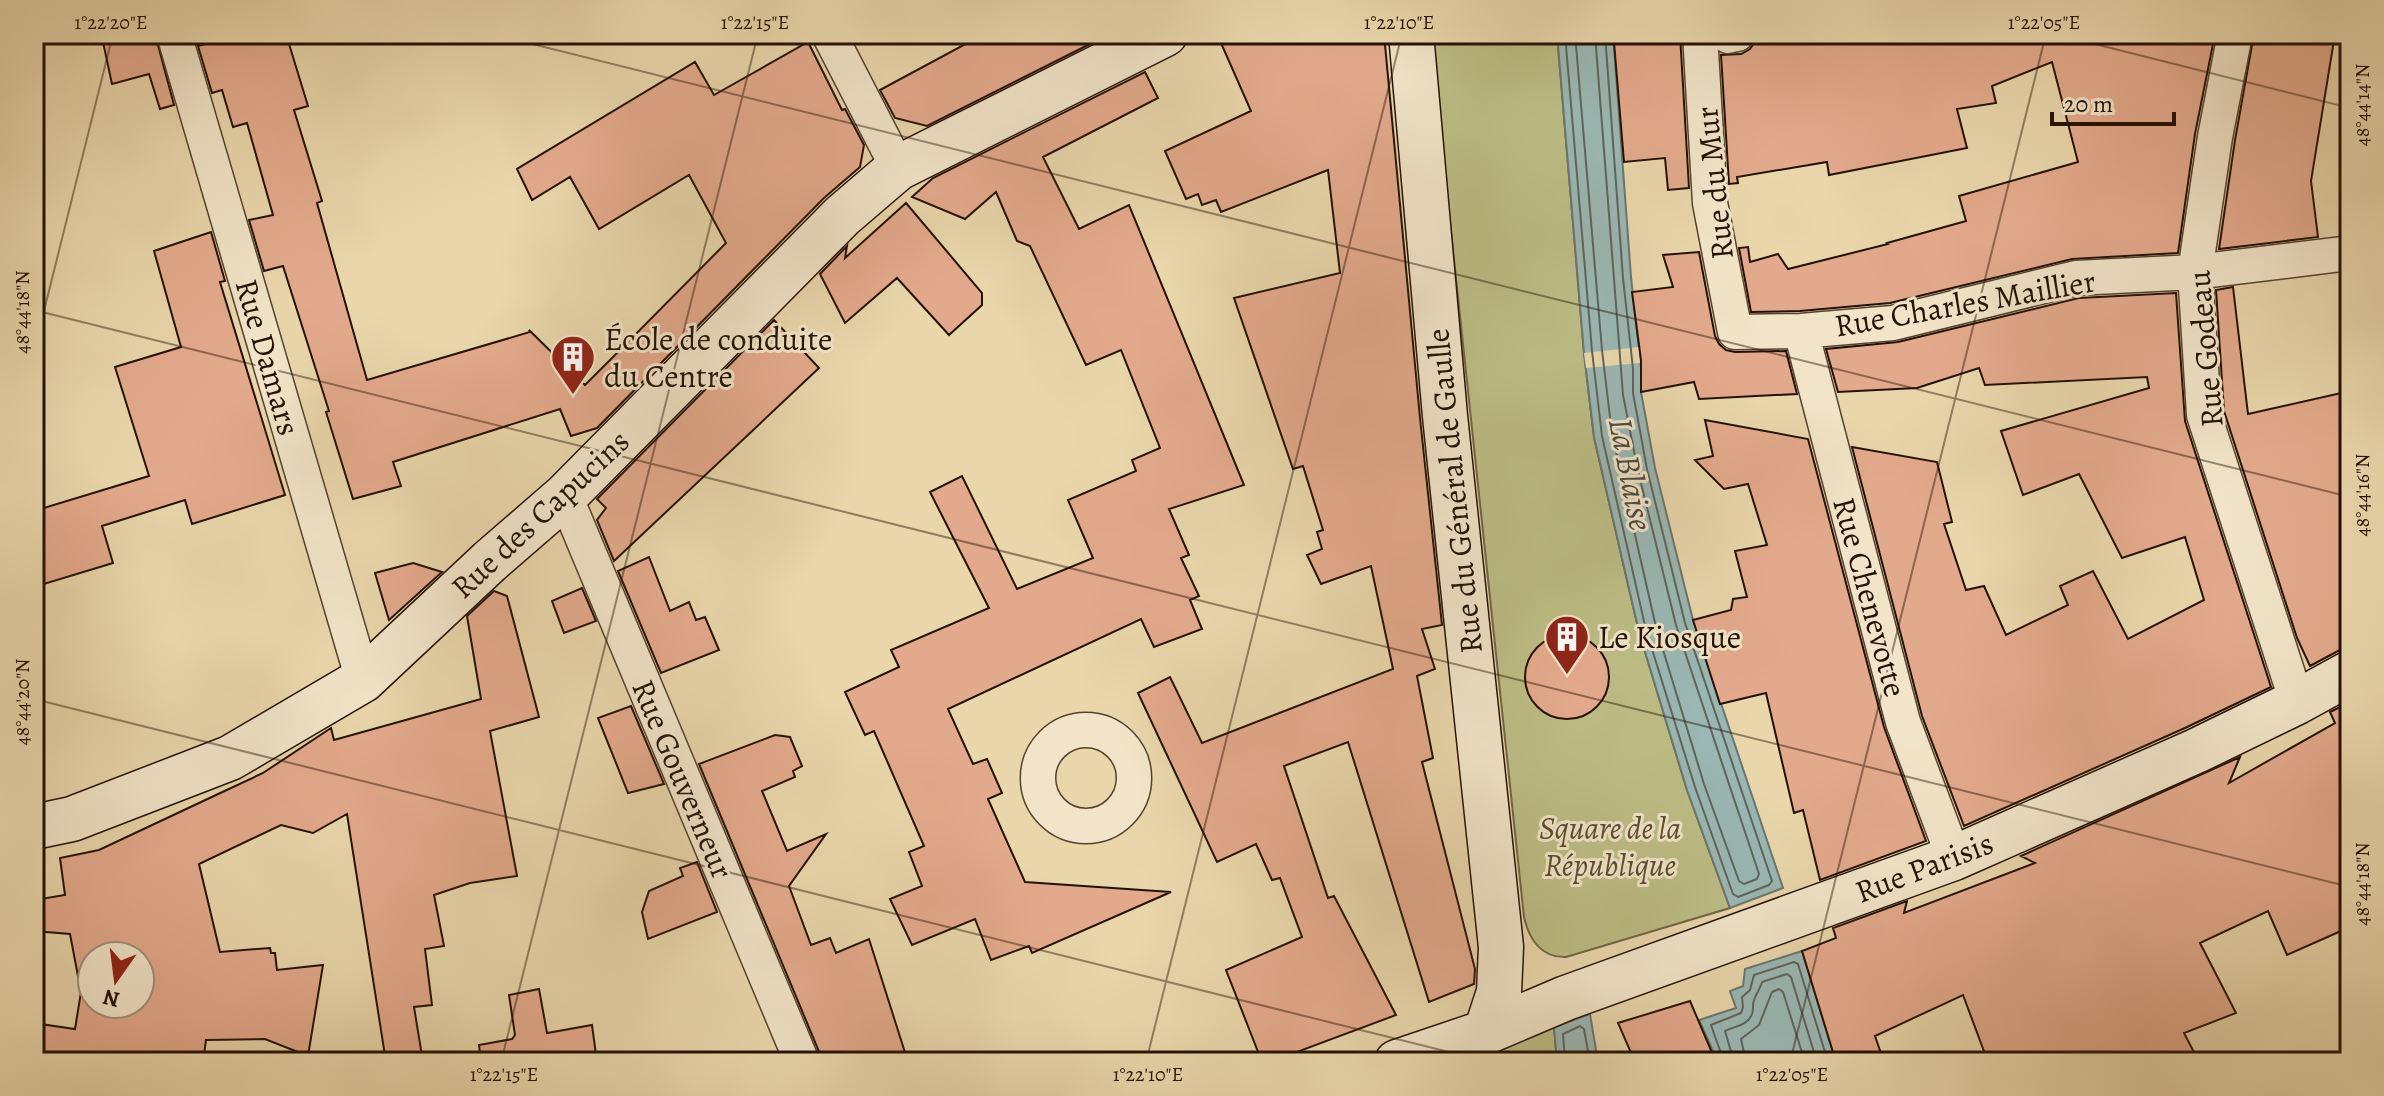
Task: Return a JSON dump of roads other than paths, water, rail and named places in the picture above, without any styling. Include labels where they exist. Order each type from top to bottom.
[{"type":"street","name":"Rue Damars","points":[[174,34],[363,680]]},
{"type":"street","points":[[829,34],[898,168]]},
{"type":"street","name":"Rue des Capucins","points":[[34,827],[72,819],[230,758],[363,680],[490,561],[565,496],[842,216],[898,168],[1165,34]]},
{"type":"street","name":"Rue du Général de Gaulle","points":[[1411,34],[1445,416],[1501,947],[1499,992],[1486,1032]]},
{"type":"street","name":"Rue Godeau","points":[[2235,34],[2215,137],[2195,272],[2204,415],[2297,702]]},
{"type":"street","name":"Rue du Mur","points":[[1721,35],[1710,203],[1735,332]]},
{"type":"street","name":"Rue Charles Maillier","points":[[1735,332],[1801,331],[1893,323],[2076,278],[2195,272],[2350,253]]},
{"type":"street","name":"Rue Chenevotte","points":[[1801,331],[1903,722],[1954,858]]},
{"type":"street","name":"Rue Gouverneur","points":[[565,496],[802,1062]]},
{"type":"street","name":"Rue Parisis","points":[[1397,1062],[1486,1032],[1566,998],[1954,858],[2196,751],[2350,673]]},
{"type":"street","points":[[1501,947],[1531,979],[1566,998]]},
{"type":"water","name":"La Blaise","points":[[1557,34],[1613,34],[1641,392],[1655,468],[1693,620],[1783,888],[1730,908],[1687,790],[1639,632],[1594,437]]},
{"type":"water","points":[[1802,951],[1836,1062],[1718,1062],[1699,1020],[1736,1008],[1730,991],[1743,986],[1745,969]]},
{"type":"water","points":[[1590,1014],[1598,1062],[1557,1062],[1554,1027]]},
{"type":"place","name":"École de conduite du Centre","points":[[573,396]]},
{"type":"place","name":"Le Kiosque","points":[[1567,676]]},
{"type":"park label","name":"Square de la République","points":[[1610,846]]}]
